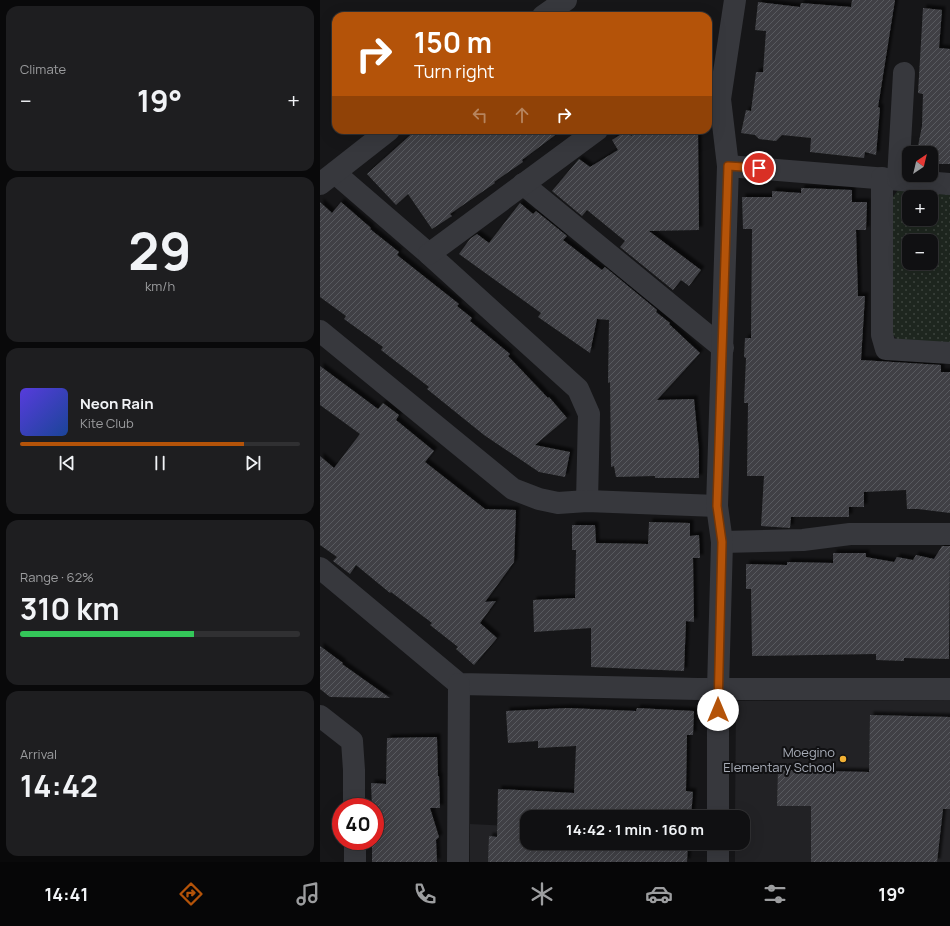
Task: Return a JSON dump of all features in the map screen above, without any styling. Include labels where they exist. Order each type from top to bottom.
[{"type":"street","points":[[549,12],[566,0]]},
{"type":"street","points":[[718,810],[718,689],[722,542],[717,506],[728,166],[714,99],[735,0]]},
{"type":"street","points":[[904,73],[890,178],[882,335],[886,349],[950,353]]},
{"type":"street","points":[[384,134],[327,178],[429,254],[578,388],[589,414],[587,501]]},
{"type":"street","points":[[429,254],[592,134]]},
{"type":"street","points":[[728,166],[950,184]]},
{"type":"street","points":[[523,184],[723,348]]},
{"type":"street","points":[[320,331],[512,489],[539,500],[558,503],[587,501],[717,506]]},
{"type":"street","points":[[722,542],[803,540],[850,534],[950,534]]},
{"type":"street","points":[[320,568],[459,684],[718,689],[950,689]]},
{"type":"street","points":[[458,862],[459,684]]},
{"type":"street","points":[[320,716],[352,741],[354,798]]},
{"type":"street","points":[[355,850],[355,862]]},
{"type":"street","points":[[718,850],[718,862]]},
{"type":"shaded area","points":[[898,190],[902,190],[902,226],[938,226],[938,191],[950,191],[950,348],[901,343],[890,332],[890,201]]},
{"type":"shaded area","name":"Moegino Elementary School","points":[[950,700],[950,862],[735,862],[735,850],[750,850],[750,810],[735,810],[736,701]]},
{"type":"shaded area","points":[[470,824],[520,827],[520,850],[559,850],[615,862],[470,862]]},
{"type":"building","points":[[852,0],[895,0],[878,107],[880,108],[876,155],[865,152],[864,158],[810,152],[811,138],[782,135],[776,141],[759,139],[755,135],[741,133],[746,110],[751,111],[756,72],[763,72],[766,31],[755,30],[758,2],[800,7],[801,3],[851,7]]},
{"type":"building","points":[[923,8],[942,10],[939,48],[950,49],[950,164],[938,164],[938,146],[918,146],[922,126],[923,94],[918,93]]},
{"type":"building","points":[[412,134],[557,134],[522,160],[523,162],[450,214],[452,216],[432,229],[408,194],[396,205],[367,174]]},
{"type":"building","points":[[622,134],[630,134],[631,136],[634,134],[698,134],[699,230],[649,231],[701,270],[689,286],[681,280],[673,290],[620,247],[625,241],[587,210],[582,216],[552,191],[579,159],[590,167],[618,150],[612,140]]},
{"type":"building","points":[[801,188],[852,190],[852,202],[867,202],[866,230],[856,230],[858,296],[865,296],[861,360],[941,365],[941,372],[950,372],[950,513],[907,509],[906,490],[864,492],[864,507],[849,507],[849,517],[791,517],[790,528],[761,526],[764,476],[747,476],[748,403],[744,403],[746,358],[744,357],[745,338],[751,338],[752,229],[743,229],[742,197],[772,197],[772,191],[801,193]]},
{"type":"building","points":[[320,202],[332,213],[341,202],[371,228],[370,229],[399,252],[397,255],[459,304],[457,306],[472,318],[470,321],[510,354],[508,356],[548,398],[549,397],[567,418],[535,445],[570,452],[565,477],[539,472],[484,435],[427,389],[429,387],[381,350],[383,347],[344,319],[346,316],[320,297]]},
{"type":"building","points":[[520,203],[533,214],[536,211],[567,236],[563,240],[602,270],[605,267],[657,310],[656,312],[670,323],[669,324],[700,353],[657,400],[694,399],[699,451],[699,478],[655,478],[655,476],[616,477],[614,466],[611,467],[610,382],[608,383],[609,320],[597,319],[590,353],[538,317],[541,313],[459,254],[470,239],[477,234],[489,243]]},
{"type":"building","points":[[320,366],[378,409],[383,403],[399,415],[396,420],[434,451],[425,462],[485,509],[516,510],[514,562],[485,602],[496,601],[480,623],[497,638],[474,665],[456,649],[458,647],[430,625],[432,623],[391,592],[390,593],[356,565],[350,574],[333,561],[337,557],[320,545],[320,456],[334,468],[360,434],[320,405]]},
{"type":"building","points":[[649,522],[690,523],[690,536],[699,535],[700,558],[693,558],[694,622],[686,621],[684,671],[591,667],[591,628],[534,632],[533,600],[575,598],[576,550],[572,550],[572,525],[595,525],[596,543],[648,544]]},
{"type":"building","points":[[942,546],[950,546],[949,659],[904,658],[904,661],[876,660],[876,654],[752,656],[751,589],[746,589],[746,564],[787,565],[787,562],[833,563],[833,553],[866,553],[866,557],[894,562],[897,557],[913,560],[916,555],[934,559]]},
{"type":"building","points":[[320,646],[343,663],[342,664],[390,698],[330,697],[320,689]]},
{"type":"building","points":[[568,708],[636,711],[637,708],[694,711],[693,735],[687,735],[686,791],[693,792],[692,810],[520,810],[520,850],[688,850],[687,862],[488,862],[489,836],[497,837],[498,789],[574,793],[576,746],[538,748],[538,741],[508,743],[506,711]]},
{"type":"building","points":[[870,715],[950,717],[950,809],[943,809],[937,862],[811,862],[811,806],[777,806],[778,770],[869,772]]},
{"type":"building","points":[[437,737],[440,808],[430,808],[439,837],[436,840],[437,862],[372,862],[372,850],[384,850],[384,798],[372,798],[371,783],[386,784],[387,738]]},
{"type":"place","name":"Moegino Elementary School","points":[[843,759]]},
{"type":"route","points":[[718,710],[722,542],[717,506],[728,166],[759,168]]}]
